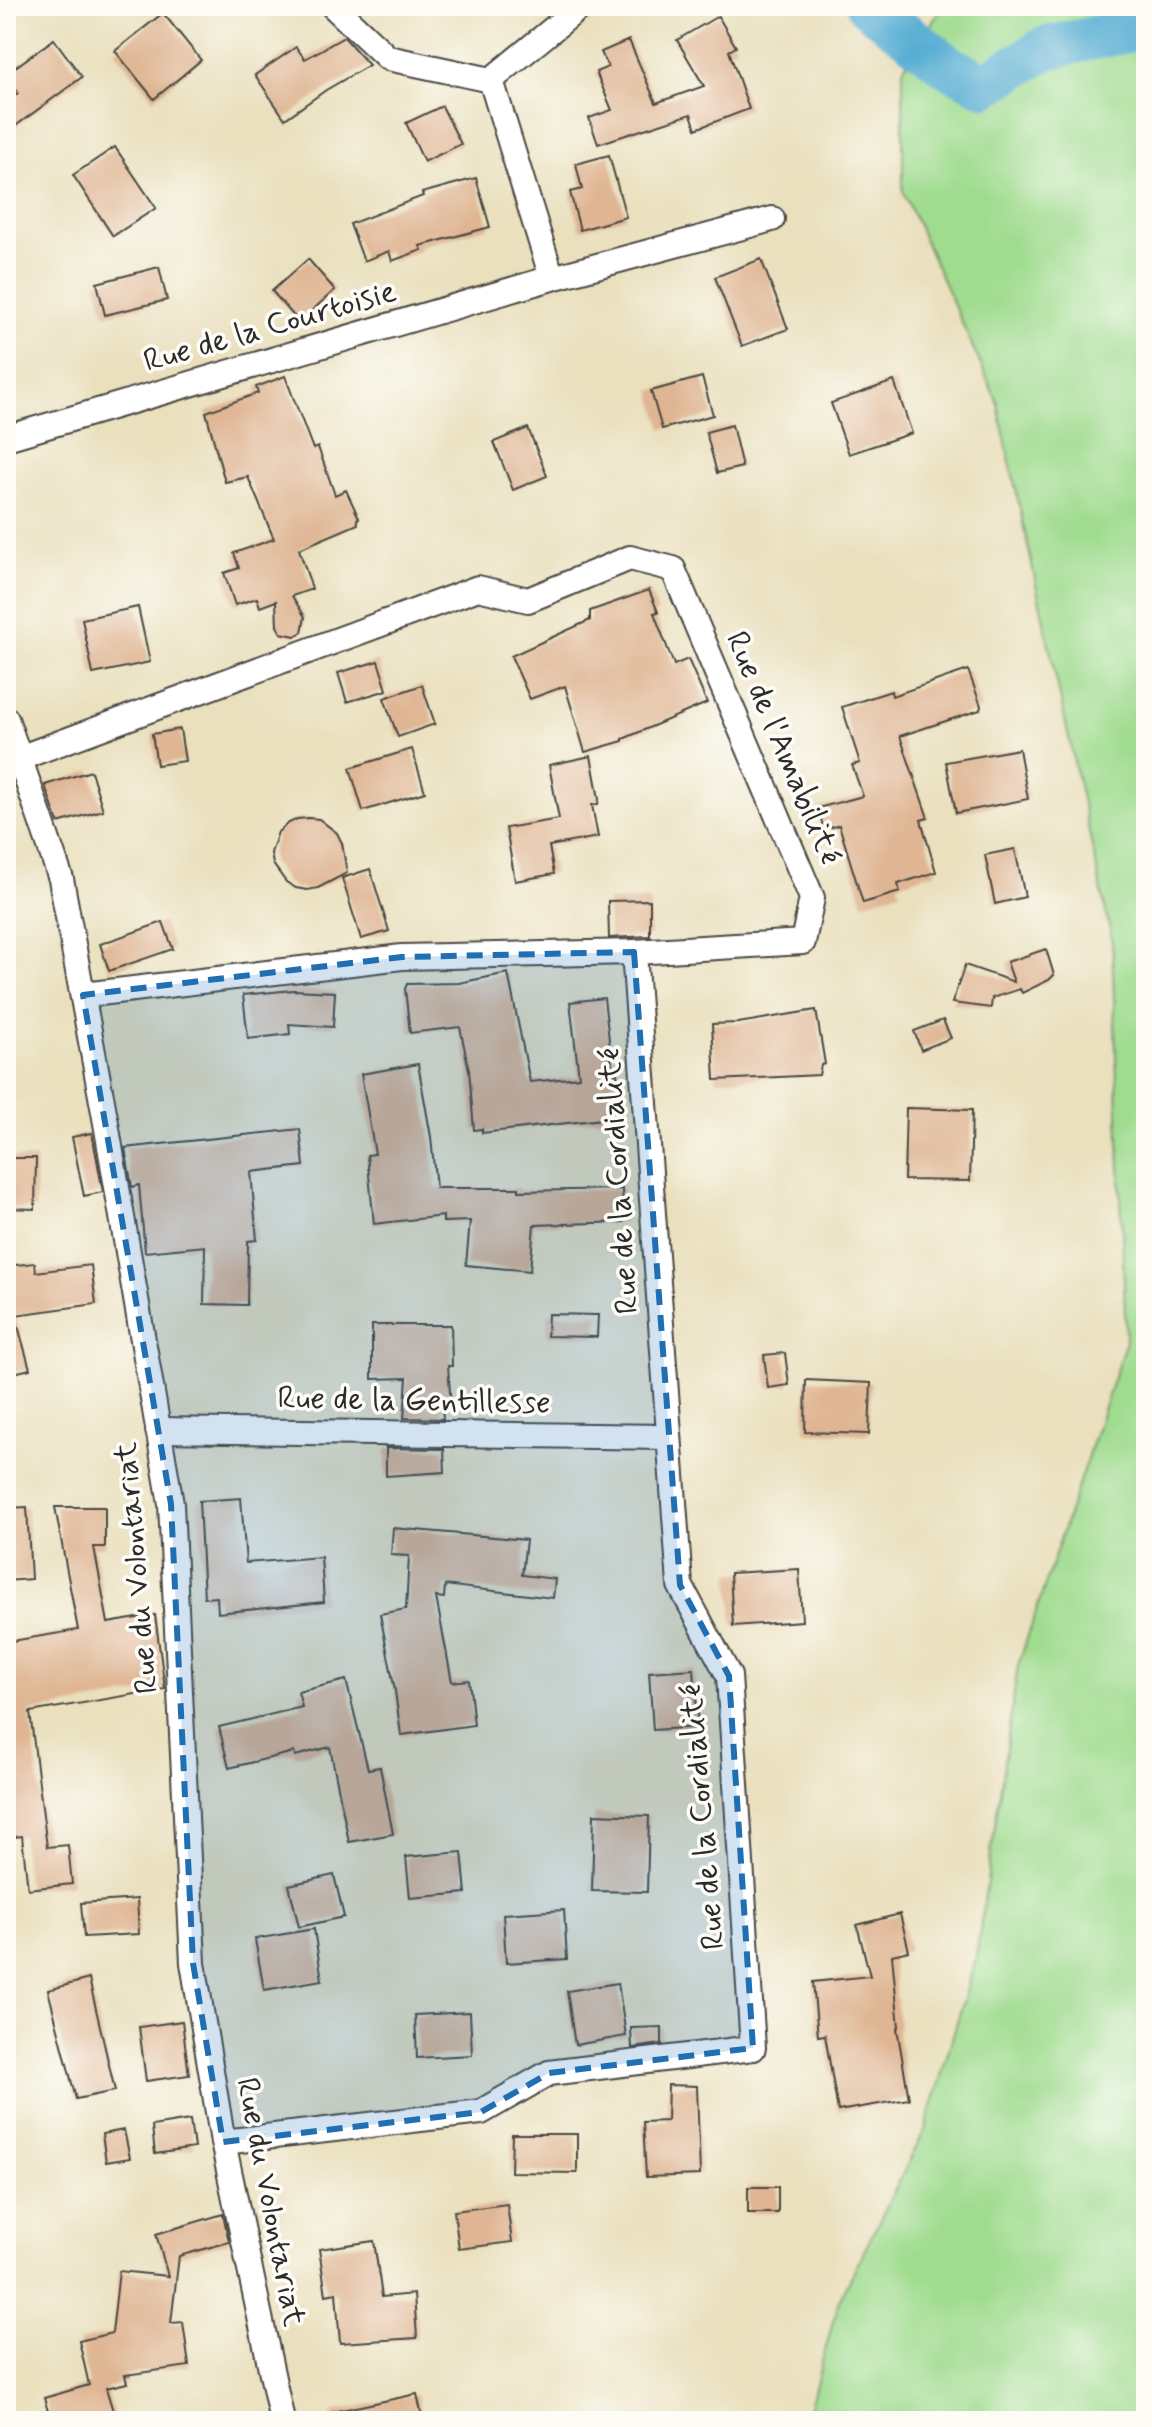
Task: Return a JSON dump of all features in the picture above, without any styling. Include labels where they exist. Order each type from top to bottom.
[{"type":"street","points":[[333,6],[388,58],[491,80]]},
{"type":"street","points":[[491,80],[581,6]]},
{"type":"street","points":[[491,80],[552,278]]},
{"type":"street","name":"Rue de la Courtoisie","points":[[6,438],[552,278],[772,219]]},
{"type":"street","name":"Rue de l'Amabilité","points":[[13,761],[478,588],[528,600],[630,558],[673,569],[812,898],[803,942],[634,952],[402,957],[83,995]]},
{"type":"street","name":"Rue du Volontariat","points":[[6,719],[13,761],[61,879],[171,1504],[193,1963],[223,2142],[282,2421]]},
{"type":"street","name":"Rue de la Cordialité","points":[[223,2142],[481,2112],[549,2073],[753,2048],[729,1676],[680,1585],[634,952]]},
{"type":"street","name":"Rue de la Gentillesse","points":[[158,1430],[669,1437]]},
{"type":"highlighted area","points":[[634,952],[680,1585],[729,1676],[753,2048],[549,2073],[481,2112],[223,2142],[193,1963],[171,1504],[83,995],[402,957]]},
{"type":"green space","points":[[943,6],[1146,6],[1146,2421],[806,2421],[838,2303],[925,2130],[976,1958],[1018,1666],[1126,1341],[1112,940],[997,401],[903,192],[903,69]]},
{"type":"building","points":[[163,13],[201,60],[154,99],[115,51]]},
{"type":"building","points":[[718,16],[736,47],[729,51],[749,109],[696,129],[691,114],[598,144],[589,118],[612,110],[596,72],[608,67],[601,52],[629,40],[656,103],[704,86],[677,40]]},
{"type":"building","points":[[344,37],[369,65],[285,119],[255,75],[296,47],[305,59]]},
{"type":"building","points":[[54,39],[82,77],[6,133],[6,102],[18,93],[6,74]]},
{"type":"building","points":[[442,106],[461,144],[424,162],[406,123]]},
{"type":"building","points":[[115,147],[156,208],[113,236],[73,175]]},
{"type":"building","points":[[609,155],[626,217],[580,230],[570,192],[582,189],[576,164]]},
{"type":"building","points":[[476,178],[490,227],[420,246],[422,250],[392,261],[389,251],[364,261],[350,224],[423,196],[422,193]]},
{"type":"building","points":[[308,259],[335,290],[299,322],[272,291]]},
{"type":"building","points":[[761,259],[788,329],[742,346],[715,277]]},
{"type":"building","points":[[159,267],[167,300],[105,315],[97,283]]},
{"type":"building","points":[[285,376],[313,449],[318,447],[335,495],[346,490],[359,518],[358,524],[299,549],[312,589],[292,596],[305,617],[302,632],[295,636],[281,633],[277,626],[276,601],[260,607],[257,598],[235,605],[224,573],[239,568],[234,553],[274,539],[248,477],[225,482],[206,412],[258,393],[256,387]]},
{"type":"building","points":[[702,377],[713,415],[662,429],[651,391]]},
{"type":"building","points":[[894,381],[912,433],[849,454],[831,403]]},
{"type":"building","points":[[732,425],[742,467],[717,473],[706,432]]},
{"type":"building","points":[[528,428],[547,476],[513,490],[494,442]]},
{"type":"building","points":[[649,590],[658,612],[654,613],[674,665],[688,659],[707,703],[623,741],[585,752],[565,686],[530,699],[511,656],[590,620],[590,611]]},
{"type":"building","points":[[138,607],[150,662],[93,674],[82,619]]},
{"type":"building","points":[[378,661],[387,690],[347,702],[338,673]]},
{"type":"building","points":[[968,670],[980,710],[900,736],[928,818],[921,820],[936,872],[898,884],[900,892],[863,903],[839,825],[824,830],[818,808],[863,796],[852,765],[860,763],[842,707],[891,691],[892,696]]},
{"type":"building","points":[[422,685],[435,724],[398,737],[384,698]]},
{"type":"building","points":[[180,729],[185,761],[157,765],[152,734]]},
{"type":"building","points":[[412,749],[425,792],[363,811],[350,768]]},
{"type":"building","points":[[1019,749],[1028,799],[956,813],[946,762]]},
{"type":"building","points":[[591,756],[599,799],[598,804],[592,805],[598,837],[549,846],[554,874],[515,881],[506,828],[559,819],[549,765]]},
{"type":"building","points":[[91,771],[103,810],[58,823],[45,785]]},
{"type":"building","points":[[297,819],[319,819],[337,833],[342,843],[347,873],[318,888],[307,890],[286,882],[273,864],[271,853],[278,832]]},
{"type":"building","points":[[1015,849],[1025,897],[995,904],[985,855]]},
{"type":"building","points":[[370,869],[389,931],[361,939],[342,878]]},
{"type":"building","points":[[650,900],[650,936],[609,938],[608,901]]},
{"type":"building","points":[[163,922],[173,949],[109,971],[100,944]]},
{"type":"building","points":[[1046,949],[1054,975],[1049,980],[1022,993],[1020,989],[992,998],[991,1008],[952,1003],[965,965],[1014,982],[1007,962]]},
{"type":"building","points":[[508,973],[530,1082],[579,1077],[570,1002],[604,998],[613,1073],[617,1073],[619,1117],[482,1133],[482,1129],[474,1130],[469,1070],[460,1027],[410,1033],[405,989],[407,984],[459,983]]},
{"type":"building","points":[[293,990],[335,992],[333,1027],[289,1024],[290,1034],[248,1039],[243,995]]},
{"type":"building","points":[[816,1010],[825,1064],[821,1065],[819,1075],[715,1080],[712,1024],[738,1023]]},
{"type":"building","points":[[943,1020],[951,1038],[921,1050],[914,1031]]},
{"type":"building","points":[[418,1064],[436,1188],[519,1188],[519,1191],[622,1189],[624,1222],[534,1225],[530,1271],[466,1265],[470,1221],[443,1222],[443,1216],[374,1224],[367,1155],[375,1154],[361,1074]]},
{"type":"building","points":[[906,1108],[972,1110],[970,1181],[904,1180]]},
{"type":"building","points":[[300,1129],[304,1166],[251,1172],[257,1240],[248,1241],[247,1305],[204,1304],[205,1246],[145,1252],[139,1185],[132,1187],[125,1148]]},
{"type":"building","points":[[92,1133],[103,1192],[84,1196],[72,1137]]},
{"type":"building","points":[[6,1158],[36,1158],[35,1209],[6,1208]]},
{"type":"building","points":[[35,1263],[36,1272],[91,1265],[96,1304],[15,1315],[30,1369],[6,1375],[6,1266]]},
{"type":"building","points":[[548,1314],[598,1315],[597,1337],[547,1336]]},
{"type":"building","points":[[372,1325],[451,1325],[452,1366],[448,1366],[451,1406],[442,1406],[443,1419],[404,1418],[407,1378],[372,1379]]},
{"type":"building","points":[[785,1353],[789,1385],[768,1388],[764,1355]]},
{"type":"building","points":[[806,1380],[871,1383],[869,1434],[805,1432]]},
{"type":"building","points":[[386,1448],[444,1449],[445,1472],[386,1476]]},
{"type":"building","points":[[241,1498],[246,1563],[321,1557],[324,1602],[218,1613],[217,1597],[204,1598],[199,1501]]},
{"type":"building","points":[[27,1507],[31,1579],[6,1581],[6,1508]]},
{"type":"building","points":[[55,1507],[105,1507],[105,1547],[94,1547],[108,1623],[155,1615],[165,1689],[30,1712],[47,1847],[68,1845],[72,1884],[28,1889],[22,1836],[6,1838],[6,1642],[78,1630]]},
{"type":"building","points":[[393,1528],[526,1540],[522,1575],[555,1579],[553,1598],[445,1585],[444,1598],[436,1597],[452,1682],[469,1680],[474,1725],[401,1735],[380,1614],[406,1609],[409,1556],[391,1555]]},
{"type":"building","points":[[799,1569],[802,1621],[733,1626],[730,1573]]},
{"type":"building","points":[[694,1669],[698,1727],[653,1730],[649,1672]]},
{"type":"building","points":[[346,1680],[368,1769],[380,1767],[393,1834],[349,1842],[330,1747],[295,1756],[294,1752],[229,1768],[219,1727],[302,1707],[298,1692]]},
{"type":"building","points":[[594,1814],[649,1816],[647,1892],[592,1891]]},
{"type":"building","points":[[462,1852],[466,1893],[410,1898],[406,1857]]},
{"type":"building","points":[[334,1875],[344,1917],[299,1927],[289,1885]]},
{"type":"building","points":[[137,1899],[139,1934],[84,1937],[81,1903]]},
{"type":"building","points":[[564,1910],[567,1959],[506,1963],[503,1914]]},
{"type":"building","points":[[900,1914],[909,1951],[892,1955],[897,2028],[909,2099],[838,2111],[825,2035],[818,2036],[813,1982],[870,1976],[857,1925]]},
{"type":"building","points":[[314,1929],[322,1980],[264,1990],[255,1939]]},
{"type":"building","points":[[89,1979],[115,2091],[76,2099],[48,1990]]},
{"type":"building","points":[[618,1983],[626,2036],[575,2045],[567,1991]]},
{"type":"building","points":[[470,2012],[472,2055],[417,2058],[415,2015]]},
{"type":"building","points":[[182,2021],[189,2075],[146,2081],[139,2027]]},
{"type":"building","points":[[662,2027],[662,2044],[632,2048],[631,2028]]},
{"type":"building","points":[[668,2085],[697,2086],[700,2175],[646,2177],[643,2122],[667,2121]]},
{"type":"building","points":[[190,2120],[194,2148],[155,2154],[152,2126]]},
{"type":"building","points":[[124,2130],[130,2158],[106,2162],[102,2134]]},
{"type":"building","points":[[512,2134],[577,2134],[577,2173],[511,2172]]},
{"type":"building","points":[[748,2187],[778,2187],[778,2213],[748,2213]]},
{"type":"building","points":[[507,2204],[512,2242],[459,2249],[454,2211]]},
{"type":"building","points":[[223,2214],[229,2242],[179,2256],[171,2323],[183,2322],[189,2366],[125,2375],[127,2383],[106,2388],[116,2421],[51,2421],[44,2398],[89,2385],[79,2341],[112,2333],[119,2271],[168,2276],[156,2234]]},
{"type":"building","points":[[374,2241],[382,2297],[414,2294],[417,2338],[340,2343],[336,2293],[326,2295],[319,2249]]},
{"type":"building","points":[[417,2394],[423,2421],[333,2421],[332,2412]]},
{"type":"waterway","points":[[868,6],[951,68],[985,85],[1046,48],[1146,27]]}]
